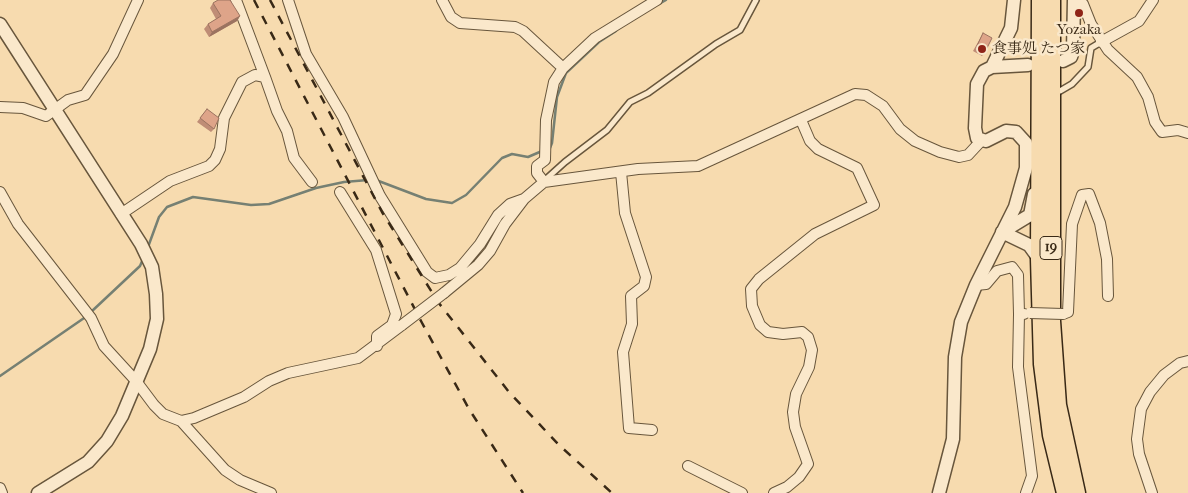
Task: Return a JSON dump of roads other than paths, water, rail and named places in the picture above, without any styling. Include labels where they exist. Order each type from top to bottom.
[{"type":"highway","name":"19","points":[[1040,0],[1039,259],[1046,402],[1056,458],[1065,493]]},
{"type":"highway","name":"19","points":[[1052,0],[1052,322],[1058,404],[1077,493]]},
{"type":"street","points":[[0,107],[23,108],[46,116],[68,100],[85,95],[113,54],[138,0]]},
{"type":"street","points":[[236,0],[277,111],[287,131],[294,158],[312,182]]},
{"type":"street","points":[[288,0],[306,54],[336,104],[375,185],[427,272],[435,278],[449,275],[460,268],[480,244],[498,215],[510,204],[524,199]]},
{"type":"street","points":[[442,0],[451,17],[460,23],[515,27],[523,30],[563,68]]},
{"type":"street","points":[[544,182],[537,173],[537,166],[545,160],[546,120],[554,82],[563,68],[594,38],[657,0]]},
{"type":"street","points":[[992,67],[1012,28],[1014,0]]},
{"type":"street","points":[[1063,61],[1071,57],[1073,51],[1074,0],[1083,4],[1091,24],[1102,42],[1137,77],[1148,97],[1155,122],[1162,132],[1178,130],[1188,133]]},
{"type":"street","points":[[1102,42],[1139,21],[1153,0]]},
{"type":"street","points":[[0,24],[142,247],[148,260],[156,294],[157,318],[150,348],[122,416],[107,441],[88,462],[38,493]]},
{"type":"street","points":[[981,141],[977,138],[974,128],[976,93],[980,77],[984,71],[992,67],[1028,65]]},
{"type":"street","points":[[121,214],[170,181],[209,166],[215,160],[220,149],[224,118],[242,82],[255,75],[265,77]]},
{"type":"street","points":[[181,421],[194,418],[244,397],[269,381],[288,373],[350,361],[377,346],[478,265],[490,251],[505,224],[524,199],[544,182],[621,172],[698,166],[855,94],[866,95],[883,106],[900,129],[915,141],[940,152],[959,157],[968,155],[981,141],[992,140],[1012,130],[1021,135],[1026,143],[1026,168],[1022,189],[968,302],[956,345],[953,439],[939,493]]},
{"type":"street","points":[[774,493],[787,487],[799,477],[808,464],[795,428],[793,412],[796,394],[809,367],[812,350],[808,337],[802,332],[783,334],[768,332],[760,325],[752,306],[752,289],[759,280],[816,234],[874,205],[857,168],[818,149],[810,141],[801,120]]},
{"type":"street","points":[[621,172],[625,213],[646,277],[644,286],[631,296],[632,324],[623,352],[629,428],[652,430]]},
{"type":"street","points":[[1002,232],[1030,214],[1034,186],[1040,178]]},
{"type":"street","points":[[0,192],[18,224],[88,314],[104,346],[136,381],[154,405],[163,414],[181,421],[225,470],[240,480],[271,493]]},
{"type":"street","points":[[340,192],[376,250],[396,314],[392,325],[377,336],[377,346]]},
{"type":"street","points":[[1019,314],[1063,314],[1068,312],[1072,224],[1082,195],[1089,194],[1100,223],[1107,259],[1108,296]]},
{"type":"street","points":[[1002,232],[1029,245],[1039,259]]},
{"type":"street","points":[[976,285],[986,284],[997,271],[1012,266],[1018,275],[1018,367],[1032,476],[1026,493]]},
{"type":"street","points":[[1152,493],[1139,454],[1137,439],[1141,409],[1150,392],[1164,375],[1180,363],[1188,361]]},
{"type":"street","points":[[688,466],[742,493]]},
{"type":"street","points":[[0,488],[2,493]]},
{"type":"lane","points":[[544,182],[565,162],[607,130],[630,102],[648,93],[716,44],[740,30],[756,0]]},
{"type":"lane","points":[[1060,91],[1072,84],[1088,67],[1092,48],[1102,42]]},
{"type":"waterway","points":[[659,4],[666,0]]},
{"type":"waterway","points":[[547,149],[550,148],[552,143],[557,97],[566,73],[599,42],[616,31]]},
{"type":"waterway","points":[[376,180],[426,199],[452,203],[466,195],[502,158],[512,154],[528,157],[542,151]]},
{"type":"waterway","points":[[148,247],[159,217],[167,207],[193,197],[251,205],[269,204],[316,188],[344,182],[368,180]]},
{"type":"waterway","points":[[91,312],[140,266],[143,259]]},
{"type":"waterway","points":[[0,376],[87,316]]},
{"type":"railway","points":[[254,0],[421,321],[469,409],[523,493]]},
{"type":"railway","points":[[270,0],[382,212],[438,302],[509,392],[559,445],[612,493]]},
{"type":"place","name":"Yozaka","points":[[1079,13]]},
{"type":"place","name":"食事処 たつ家","points":[[982,49]]}]
